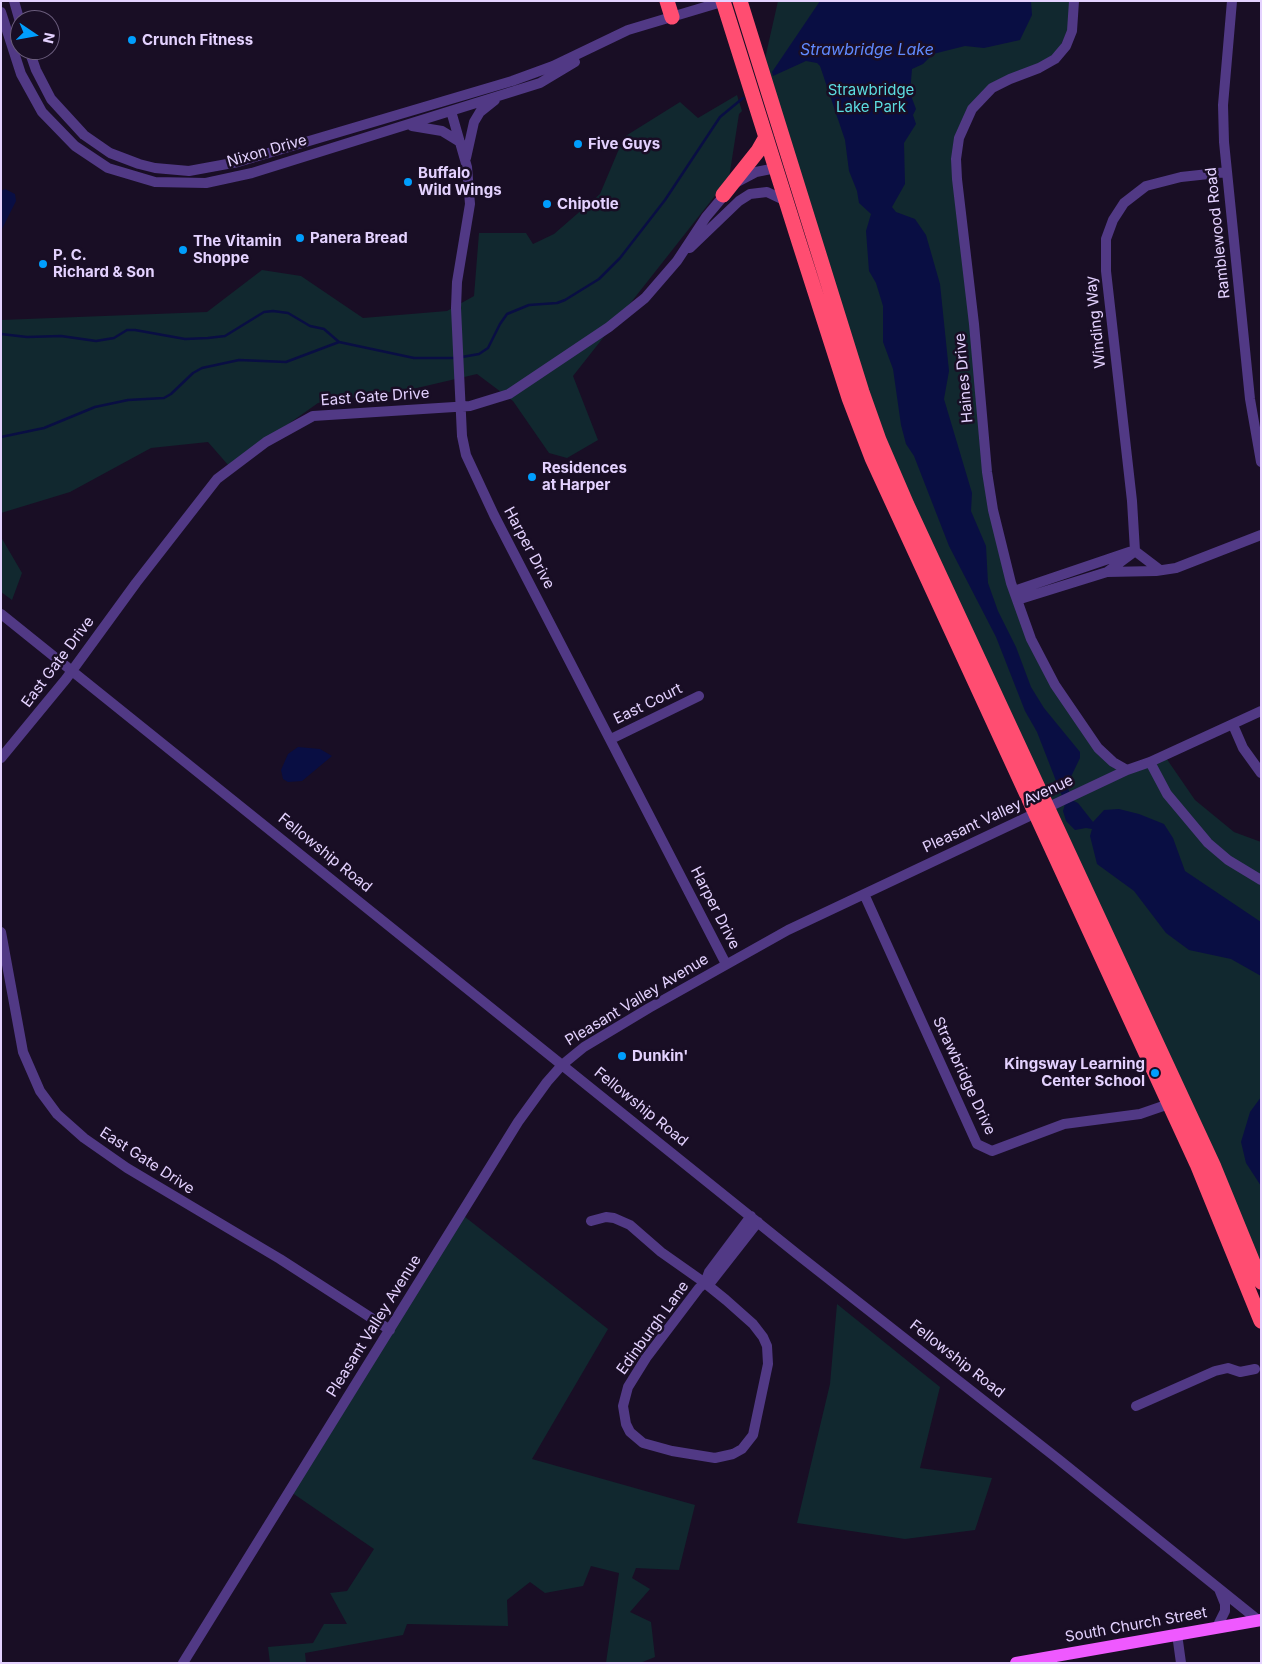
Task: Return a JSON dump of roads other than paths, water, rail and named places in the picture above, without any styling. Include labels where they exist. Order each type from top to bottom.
[{"type":"highway","points":[[667,1],[672,18]]},
{"type":"highway","points":[[724,1],[849,398],[872,458],[1047,808],[1168,1104],[1218,1213],[1261,1321]]},
{"type":"highway","points":[[740,1],[862,392],[879,440],[1214,1167],[1261,1282]]},
{"type":"highway","points":[[723,195],[758,151],[766,137]]},
{"type":"highway","points":[[776,168],[782,170],[788,178],[808,220]]},
{"type":"main road","name":"South Church Street","points":[[1016,1663],[1260,1621]]},
{"type":"street","name":"Nixon Drive","points":[[32,60],[52,99],[84,135],[117,156],[155,168],[188,170],[222,166],[445,102],[538,72],[609,38],[724,1]]},
{"type":"street","name":"Haines Drive","points":[[1074,1],[1072,31],[1061,52],[1048,64],[1001,83],[984,95],[967,118],[957,154],[957,190],[972,303],[987,472],[993,510],[1015,595],[1035,647],[1055,685],[1098,748],[1113,762],[1127,770]]},
{"type":"street","name":"Ramblewood Road","points":[[1232,1],[1224,105],[1227,172],[1250,399],[1261,462]]},
{"type":"street","name":"Nixon Drive","points":[[1,12],[21,74],[42,112],[75,146],[108,168],[154,182],[206,183],[252,173],[451,111],[540,82],[609,38]]},
{"type":"street","points":[[465,162],[474,122],[480,112],[491,102],[506,93]]},
{"type":"street","points":[[451,111],[456,98]]},
{"type":"street","name":"Harper Drive","points":[[445,102],[451,111],[465,162],[470,210],[457,282],[456,308],[462,436],[468,459],[726,964]]},
{"type":"street","points":[[401,126],[431,127],[442,130],[460,142]]},
{"type":"street","name":"East Gate Drive","points":[[677,261],[723,195],[745,176],[776,168]]},
{"type":"street","name":"Winding Way","points":[[1135,551],[1132,501],[1106,271],[1106,239],[1113,220],[1124,203],[1146,186],[1181,177],[1227,172]]},
{"type":"street","name":"East Gate Drive","points":[[1,758],[72,671],[136,583],[217,479],[266,442],[313,416],[460,407],[483,404],[509,394],[600,333],[645,298],[677,261],[734,206],[750,194],[767,192],[786,201]]},
{"type":"street","points":[[1015,595],[1107,572],[1160,570],[1185,564],[1261,535]]},
{"type":"street","points":[[1015,595],[1113,556],[1135,551]]},
{"type":"street","points":[[1135,551],[1160,570]]},
{"type":"street","points":[[1107,572],[1135,551]]},
{"type":"street","name":"Fellowship Road","points":[[1,614],[562,1065],[1260,1621]]},
{"type":"street","name":"East Court","points":[[611,738],[699,696]]},
{"type":"street","name":"Pleasant Valley Avenue","points":[[183,1663],[530,1104],[562,1065],[575,1054],[621,1024],[726,964],[864,894],[1127,770],[1150,762],[1261,711]]},
{"type":"street","points":[[1233,724],[1243,748],[1261,773]]},
{"type":"street","points":[[1150,762],[1167,794],[1208,843],[1228,860],[1261,880]]},
{"type":"street","name":"Strawbridge Drive","points":[[864,894],[977,1144],[992,1151],[1064,1124],[1140,1114],[1168,1104]]},
{"type":"street","name":"East Gate Drive","points":[[1,932],[23,1052],[40,1091],[57,1114],[84,1138],[122,1164],[280,1259],[390,1330]]},
{"type":"street","points":[[591,1221],[606,1217],[622,1220],[661,1252],[705,1283]]},
{"type":"street","name":"Edinburgh Lane","points":[[705,1283],[759,1330],[767,1346],[768,1355],[765,1384],[753,1435],[742,1449],[724,1457],[682,1453],[643,1443],[630,1432],[624,1415],[625,1396],[636,1373],[705,1283],[712,1282],[755,1219]]},
{"type":"street","points":[[1136,1406],[1215,1371],[1228,1368],[1240,1372],[1259,1367]]},
{"type":"street","points":[[1217,1627],[1225,1610],[1225,1604],[1218,1588]]},
{"type":"street","points":[[1177,1634],[1181,1663]]},
{"type":"water","name":"Strawbridge Lake","points":[[820,1],[1031,1],[1032,15],[1020,40],[984,48],[965,46],[933,54],[923,64],[912,69],[910,93],[916,109],[913,115],[916,124],[904,143],[905,184],[892,207],[896,212],[915,219],[926,235],[940,284],[949,371],[944,399],[972,493],[971,511],[986,546],[988,583],[1031,687],[1044,708],[1080,752],[1080,758],[1067,785],[1072,800],[1078,803],[1093,822],[1104,810],[1119,809],[1139,814],[1164,824],[1173,838],[1185,871],[1261,922],[1261,976],[1231,959],[1189,950],[1166,933],[1134,891],[1097,864],[1090,836],[1092,829],[1075,830],[1066,821],[1063,811],[1065,804],[1037,732],[1025,711],[996,637],[949,546],[914,456],[906,444],[901,425],[893,369],[883,342],[883,306],[876,283],[869,271],[866,231],[871,214],[859,203],[857,191],[849,171],[845,140],[820,66],[817,63],[806,61],[773,76],[772,72]]},
{"type":"water","points":[[5,189],[15,194],[16,201],[1,231],[1,191]]},
{"type":"water","points":[[298,747],[320,749],[332,756],[302,781],[288,782],[283,779],[281,770],[288,754]]},
{"type":"water","points":[[1261,1097],[1261,1186],[1246,1163],[1241,1142],[1250,1112]]},
{"type":"waterway","points":[[462,357],[479,354],[488,348],[507,314],[529,305],[557,303],[565,300],[599,279],[620,258],[665,200],[720,117],[743,98]]},
{"type":"waterway","points":[[1,334],[27,337],[61,336],[96,341],[114,338],[127,330],[135,330],[185,339],[208,338],[225,336],[264,312],[273,311],[288,313],[310,326],[324,329],[339,342]]},
{"type":"waterway","points":[[1,437],[44,428],[95,407],[128,400],[164,398],[171,394],[193,373],[202,368],[239,360],[286,362],[339,342],[414,358],[457,358]]},
{"type":"place","name":"Crunch Fitness","points":[[132,40]]},
{"type":"place","name":"Five Guys","points":[[578,144]]},
{"type":"place","name":"Buffalo Wild Wings","points":[[408,182]]},
{"type":"place","name":"Chipotle","points":[[547,204]]},
{"type":"place","name":"Panera Bread","points":[[300,238]]},
{"type":"place","name":"The Vitamin Shoppe","points":[[183,250]]},
{"type":"place","name":"P. C. Richard & Son","points":[[43,264]]},
{"type":"place","name":"Residences at Harper","points":[[532,477]]},
{"type":"place","name":"Dunkin'","points":[[622,1056]]},
{"type":"place","name":"Kingsway Learning Center School","points":[[1155,1073]]},
{"type":"park label","name":"Strawbridge Lake Park","points":[[871,98]]}]
